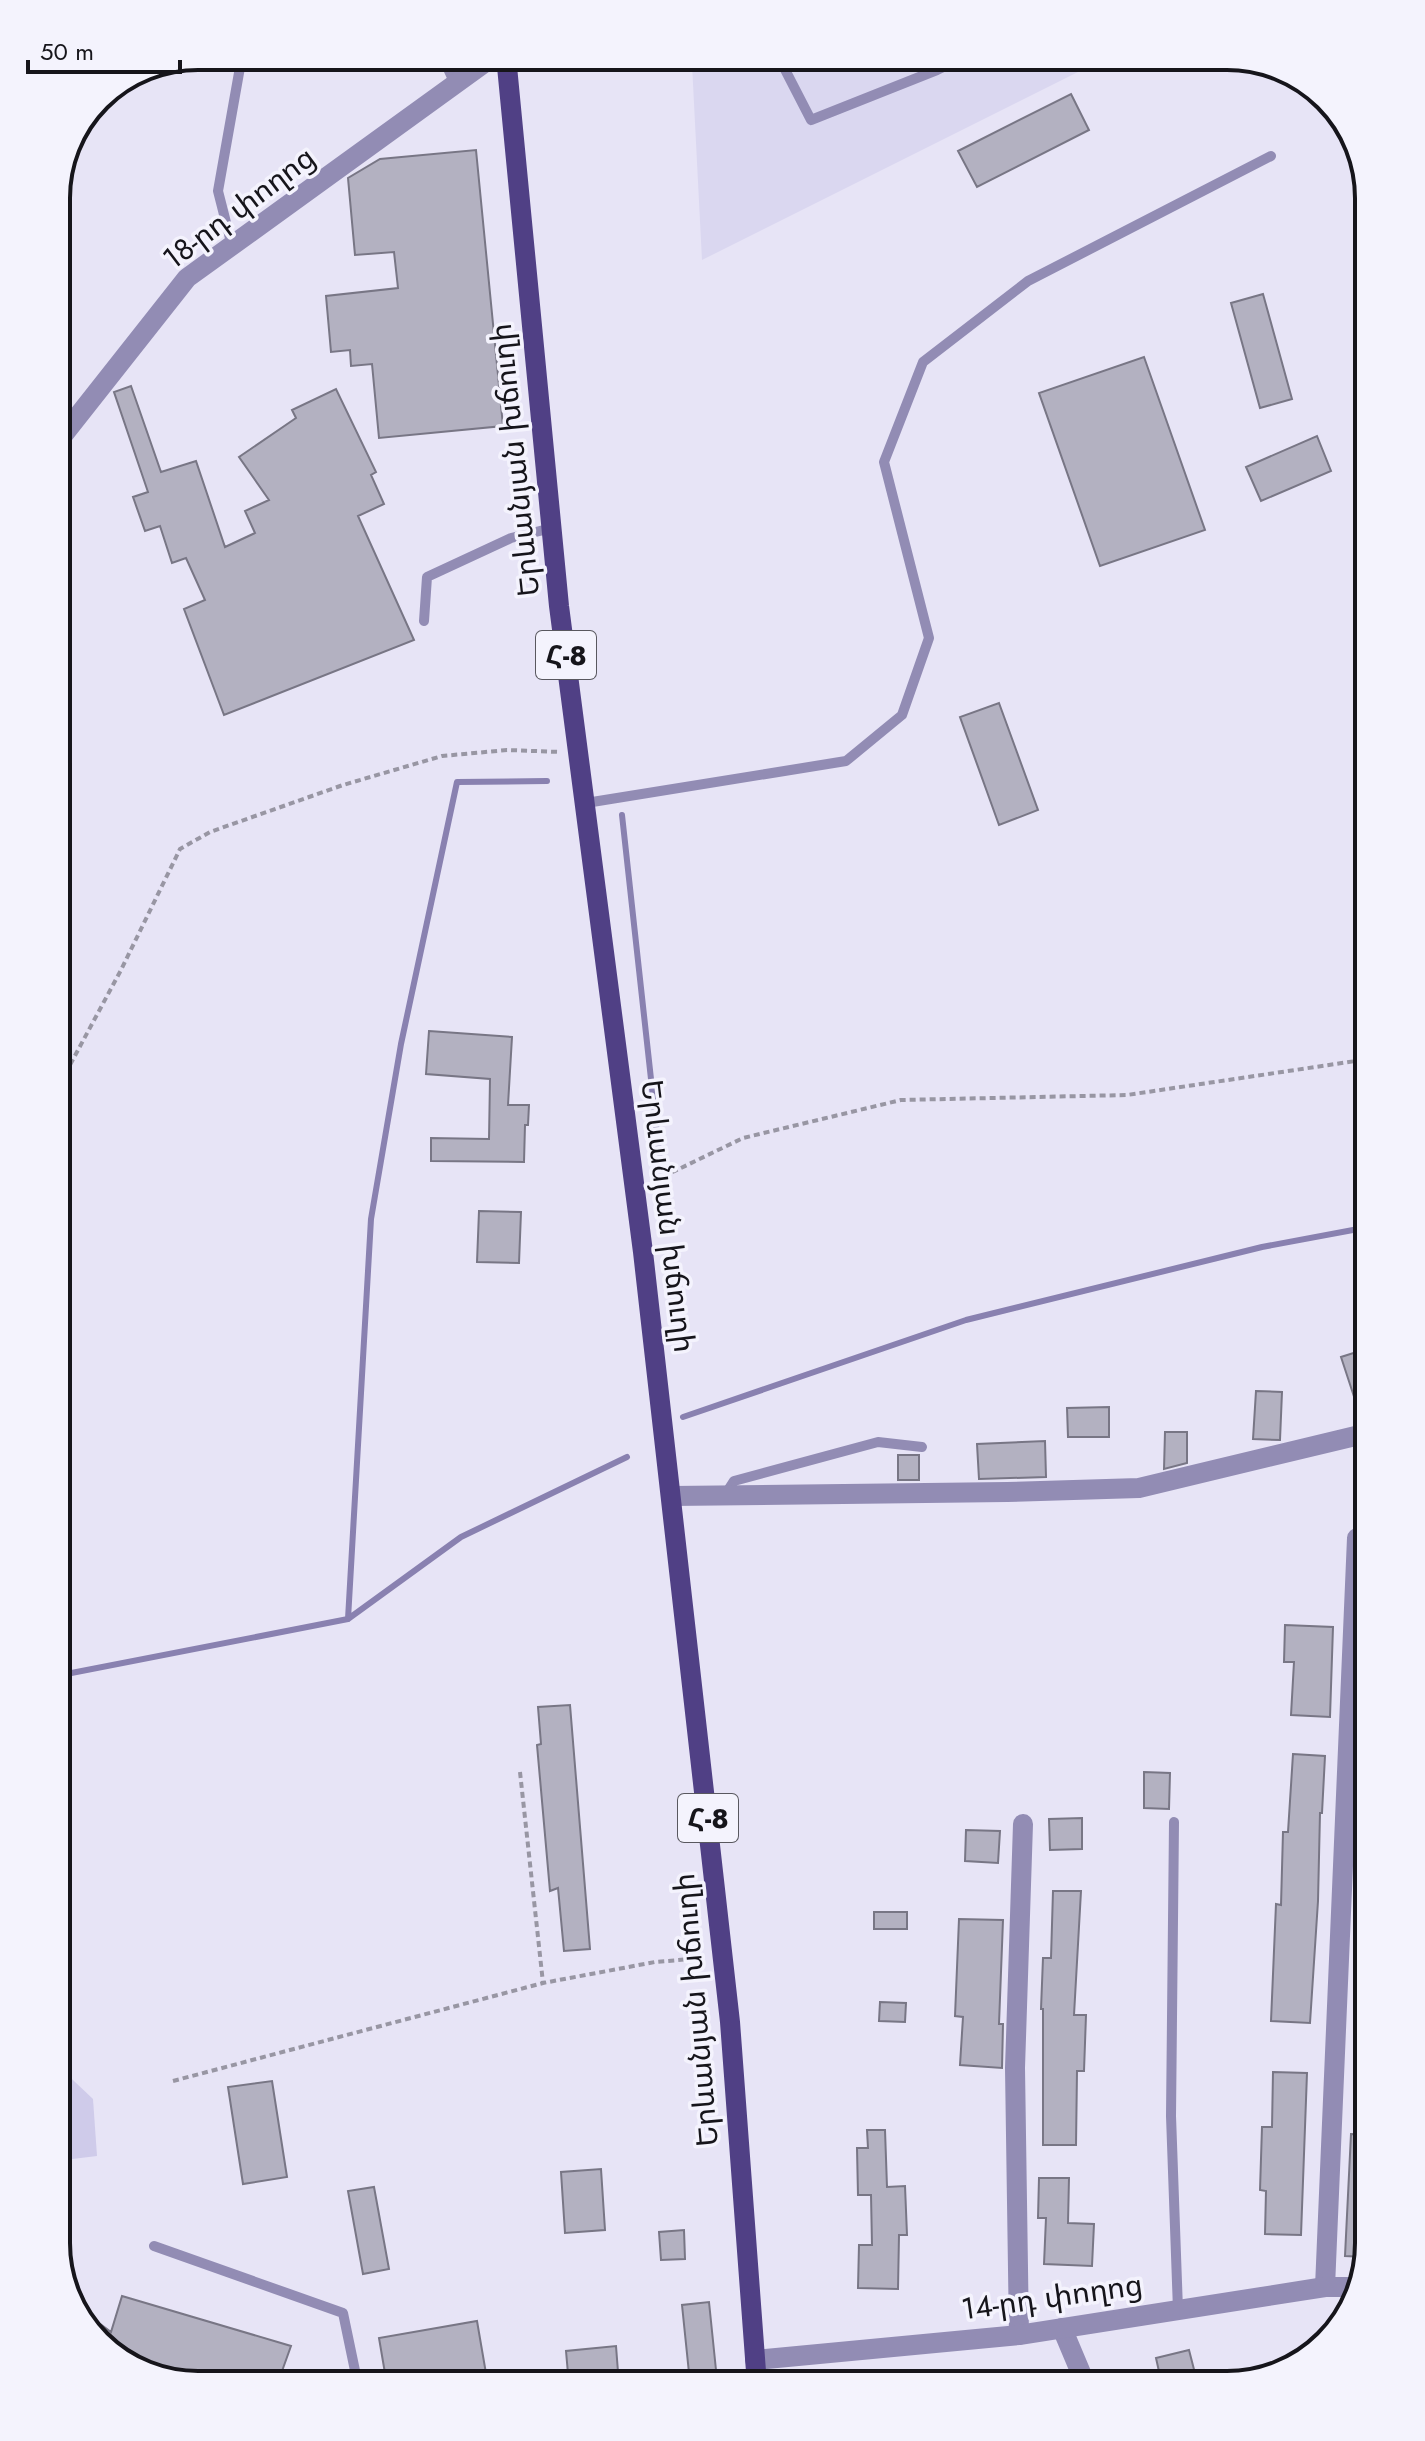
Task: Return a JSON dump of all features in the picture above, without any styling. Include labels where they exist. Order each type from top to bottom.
[{"type":"main road","name":"Երևանյան խճուղի","points":[[507,70],[559,606],[672,1496],[730,2022],[756,2371]]},
{"type":"street","name":"18-րդ փողոց","points":[[70,426],[187,278],[476,70]]},
{"type":"street","points":[[672,1496],[1139,1488],[1355,1436]]},
{"type":"street","points":[[1325,2287],[1355,1585]]},
{"type":"street","points":[[1019,2335],[1015,2068],[1023,1824]]},
{"type":"street","name":"14-րդ փողոց","points":[[755,2360],[1019,2335],[1325,2287],[1347,2287]]},
{"type":"street","points":[[1062,2328],[1080,2371]]},
{"type":"lane","points":[[232,246],[218,191],[240,70]]},
{"type":"lane","points":[[449,70],[456,86]]},
{"type":"lane","points":[[785,70],[811,120],[937,70]]},
{"type":"lane","points":[[586,803],[846,761],[902,715],[929,638],[884,462],[923,362],[1028,281],[1271,156]]},
{"type":"lane","points":[[424,621],[427,577],[511,538],[552,528]]},
{"type":"lane","points":[[725,1495],[734,1481],[878,1442],[922,1447]]},
{"type":"lane","points":[[1174,1822],[1171,2116],[1178,2310]]},
{"type":"lane","points":[[154,2246],[343,2313],[355,2371]]},
{"type":"path","points":[[70,1065],[180,849],[210,832],[313,795],[442,756],[507,750],[579,753]]},
{"type":"path","points":[[634,1190],[743,1138],[901,1100],[1127,1095],[1355,1061]]},
{"type":"path","points":[[520,1772],[543,1983]]},
{"type":"path","points":[[173,2081],[543,1983],[655,1962],[722,1956]]},
{"type":"shaded area","points":[[692,70],[1082,70],[702,260]]},
{"type":"shaded area","points":[[70,2077],[93,2099],[97,2156],[70,2159]]},
{"type":"building","points":[[1071,94],[1089,130],[977,187],[958,151]]},
{"type":"building","points":[[476,150],[503,426],[379,438],[372,364],[351,366],[350,350],[331,352],[326,296],[398,288],[394,252],[355,255],[348,178],[380,159]]},
{"type":"building","points":[[1263,294],[1292,399],[1260,408],[1231,303]]},
{"type":"building","points":[[1144,357],[1205,530],[1100,566],[1039,393]]},
{"type":"building","points":[[131,386],[161,472],[196,461],[225,547],[255,533],[245,511],[269,500],[239,457],[296,418],[292,410],[336,389],[376,472],[371,475],[384,504],[358,516],[414,640],[224,715],[184,609],[205,600],[186,558],[172,563],[160,526],[145,531],[133,497],[148,492],[114,392]]},
{"type":"building","points":[[1317,436],[1331,471],[1261,501],[1246,467]]},
{"type":"building","points":[[999,703],[1038,810],[999,825],[960,717]]},
{"type":"building","points":[[429,1031],[512,1037],[508,1105],[529,1105],[524,1162],[431,1161],[431,1138],[489,1139],[490,1079],[426,1074]]},
{"type":"building","points":[[479,1211],[521,1212],[519,1263],[477,1262]]},
{"type":"building","points":[[1355,1352],[1355,1400],[1341,1357]]},
{"type":"building","points":[[1256,1391],[1282,1392],[1280,1440],[1253,1439]]},
{"type":"building","points":[[1109,1407],[1109,1437],[1068,1437],[1067,1408]]},
{"type":"building","points":[[1165,1432],[1187,1432],[1187,1463],[1164,1469]]},
{"type":"building","points":[[1045,1441],[1046,1477],[979,1479],[977,1444]]},
{"type":"building","points":[[898,1455],[919,1455],[919,1480],[898,1480]]},
{"type":"building","points":[[1285,1625],[1333,1627],[1330,1717],[1291,1715],[1294,1662],[1284,1662]]},
{"type":"building","points":[[570,1705],[590,1949],[564,1951],[558,1888],[550,1891],[537,1745],[541,1744],[538,1707]]},
{"type":"building","points":[[1293,1754],[1325,1756],[1310,2023],[1271,2021],[1276,1904],[1281,1905],[1283,1832],[1288,1832]]},
{"type":"building","points":[[1144,1772],[1170,1773],[1169,1809],[1144,1808]]},
{"type":"building","points":[[1082,1818],[1082,1849],[1050,1850],[1049,1819]]},
{"type":"building","points":[[966,1830],[1000,1831],[998,1863],[965,1861]]},
{"type":"building","points":[[1053,1891],[1081,1891],[1074,2015],[1086,2015],[1084,2071],[1077,2071],[1076,2145],[1043,2145],[1043,1958],[1051,1958]]},
{"type":"building","points":[[874,1912],[907,1912],[907,1929],[874,1929]]},
{"type":"building","points":[[959,1919],[1003,1920],[999,2024],[1003,2024],[1002,2068],[960,2065],[963,2017],[955,2016]]},
{"type":"building","points":[[880,2002],[906,2003],[905,2022],[879,2021]]},
{"type":"building","points":[[1273,2072],[1307,2073],[1301,2235],[1265,2234],[1266,2191],[1260,2190],[1262,2127],[1272,2127]]},
{"type":"building","points":[[272,2081],[287,2177],[243,2184],[228,2087]]},
{"type":"building","points":[[867,2130],[885,2130],[887,2187],[905,2186],[907,2235],[899,2235],[898,2289],[858,2288],[859,2245],[872,2245],[871,2195],[858,2195],[857,2148],[868,2148]]},
{"type":"building","points":[[1351,2134],[1355,2134],[1354,2256],[1345,2256]]},
{"type":"building","points":[[601,2169],[605,2230],[565,2233],[561,2172]]},
{"type":"building","points":[[1039,2178],[1069,2178],[1068,2223],[1094,2224],[1092,2266],[1044,2264],[1046,2218],[1038,2218]]},
{"type":"building","points":[[374,2187],[389,2269],[363,2274],[348,2191]]},
{"type":"building","points":[[684,2230],[685,2259],[661,2260],[659,2232]]},
{"type":"building","points":[[122,2296],[291,2346],[282,2371],[190,2371],[173,2369],[142,2358],[114,2339],[99,2323],[111,2332]]},
{"type":"building","points":[[709,2302],[716,2370],[689,2371],[682,2305]]},
{"type":"building","points":[[477,2321],[486,2371],[385,2371],[379,2338]]},
{"type":"building","points":[[616,2346],[618,2371],[568,2371],[566,2351]]},
{"type":"building","points":[[1189,2350],[1194,2371],[1159,2371],[1156,2358]]},
{"type":"waterway","points":[[348,1619],[371,1219],[401,1044],[457,782],[547,781]]},
{"type":"waterway","points":[[622,815],[660,1161]]},
{"type":"waterway","points":[[683,1417],[966,1320],[1262,1247],[1355,1230]]},
{"type":"waterway","points":[[70,1673],[348,1619],[461,1537],[627,1457]]}]
